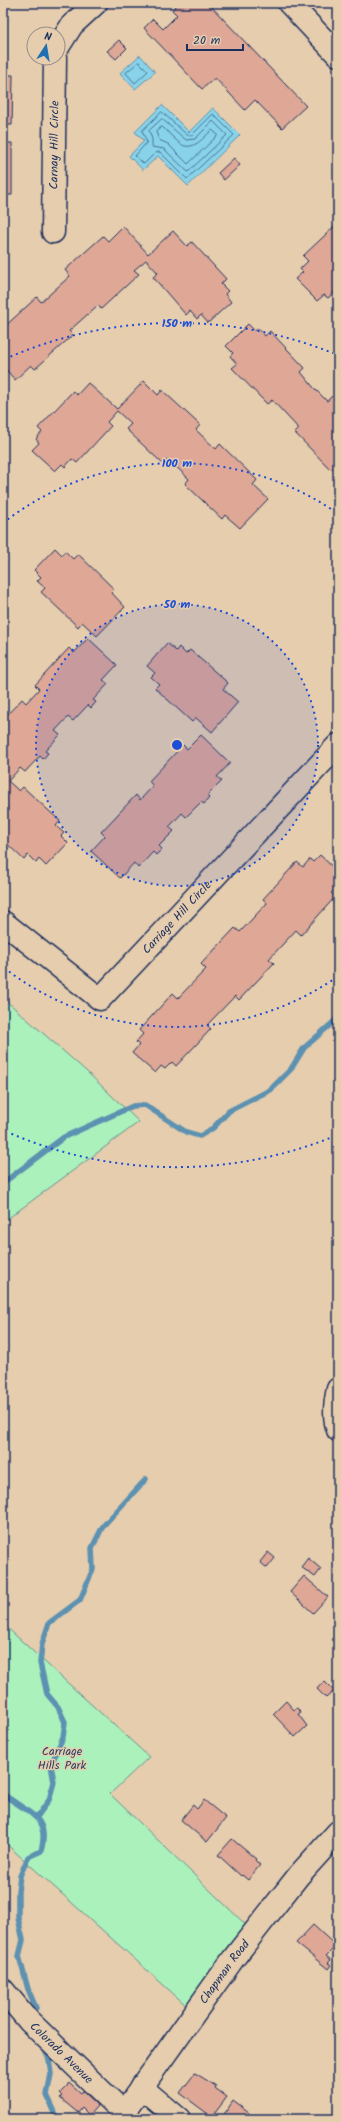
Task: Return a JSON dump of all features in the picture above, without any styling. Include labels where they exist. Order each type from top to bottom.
[{"type":"street","points":[[66,35],[72,25],[96,3]]},
{"type":"street","points":[[289,3],[338,55]]},
{"type":"street","name":"Carnay Hill Circle","points":[[53,232],[55,66]]},
{"type":"street","name":"Carriage Hill Circle","points":[[3,922],[100,999],[338,745]]},
{"type":"street","points":[[338,1389],[335,1408],[338,1430]]},
{"type":"street","name":"Chapman Road","points":[[121,2115],[233,1959],[300,1875],[338,1832]]},
{"type":"street","name":"Colorado Avenue","points":[[3,1990],[30,2021],[121,2115]]},
{"type":"street","points":[[141,2087],[180,2119]]},
{"type":"green space","points":[[3,998],[86,1071],[139,1122],[3,1222]]},
{"type":"green space","name":"Carriage Hills Park","points":[[3,1624],[149,1757],[110,1794],[247,1926],[187,2006],[3,1841]]},
{"type":"water","points":[[140,55],[155,72],[135,89],[120,73]]},
{"type":"water","points":[[162,105],[189,132],[213,108],[240,135],[188,186],[158,156],[143,170],[129,156],[144,141],[135,132]]},
{"type":"building","points":[[179,3],[208,3],[306,106],[282,128],[255,100],[245,110],[215,78],[202,89],[144,28],[153,19],[163,29],[177,15],[172,10]]},
{"type":"building","points":[[119,40],[127,48],[116,59],[107,51]]},
{"type":"building","points":[[3,54],[5,54],[5,75],[13,75],[12,125],[6,125],[6,143],[12,143],[12,195],[6,195],[6,215],[3,215]]},
{"type":"building","points":[[234,158],[240,165],[224,180],[218,173]]},
{"type":"building","points":[[338,223],[338,291],[337,290],[328,298],[324,295],[317,301],[295,279],[303,272],[300,269],[308,261],[303,256]]},
{"type":"building","points":[[123,226],[148,254],[173,231],[187,246],[192,242],[226,279],[221,284],[228,291],[225,294],[231,302],[208,323],[201,315],[197,319],[190,311],[186,315],[153,277],[158,273],[146,260],[134,270],[139,274],[101,309],[98,305],[69,331],[73,335],[35,369],[31,365],[15,380],[3,366],[3,328],[37,297],[41,302],[70,276],[65,270],[103,236],[108,241]]},
{"type":"building","points":[[248,324],[255,331],[258,328],[265,336],[270,331],[305,368],[301,372],[314,388],[327,401],[332,396],[338,402],[338,469],[335,466],[331,470],[295,433],[299,429],[272,400],[267,404],[232,368],[237,364],[230,356],[233,353],[226,346]]},
{"type":"building","points":[[144,381],[158,395],[162,390],[200,425],[196,430],[216,449],[220,444],[257,480],[253,485],[268,499],[240,528],[225,515],[222,519],[185,484],[189,479],[168,459],[163,464],[126,429],[131,424],[117,411],[107,422],[111,426],[77,463],[72,459],[65,467],[62,464],[55,471],[32,450],[39,443],[36,439],[42,432],[38,428],[73,391],[77,395],[88,383],[117,409]]},
{"type":"building","points":[[55,548],[62,555],[65,551],[73,559],[78,554],[114,589],[111,592],[125,607],[97,636],[82,622],[78,627],[41,592],[45,588],[37,581],[41,577],[34,570]]},
{"type":"building","points":[[88,638],[117,665],[103,680],[108,684],[93,700],[96,702],[91,708],[88,705],[73,721],[68,717],[55,731],[60,735],[45,751],[48,753],[43,759],[40,756],[25,772],[20,768],[8,781],[19,791],[23,787],[60,821],[56,826],[64,833],[61,836],[68,843],[46,866],[39,859],[36,863],[28,855],[24,860],[3,840],[3,719],[22,699],[26,703],[39,689],[35,685],[69,648],[74,653]]},
{"type":"building","points":[[167,643],[176,651],[179,647],[186,654],[190,650],[228,683],[223,689],[238,702],[212,732],[196,718],[192,722],[155,688],[159,684],[151,677],[155,673],[147,666]]},
{"type":"building","points":[[201,735],[230,763],[217,777],[222,781],[207,796],[209,798],[204,804],[201,802],[186,817],[182,813],[169,827],[174,831],[159,846],[162,849],[156,855],[153,852],[138,868],[134,863],[120,878],[91,851],[105,836],[101,832],[136,795],[140,800],[153,786],[149,781],[183,745],[187,749]]},
{"type":"building","points":[[320,855],[338,872],[338,879],[334,883],[338,886],[331,893],[335,897],[301,935],[296,930],[269,959],[274,963],[239,1000],[235,996],[207,1025],[211,1029],[176,1066],[172,1062],[165,1069],[161,1066],[155,1073],[132,1053],[139,1045],[136,1042],[143,1034],[139,1030],[173,993],[178,998],[206,969],[201,964],[235,928],[240,932],[267,903],[263,899],[297,862],[303,867],[310,859],[313,862]]},
{"type":"building","points":[[268,1552],[275,1558],[267,1568],[260,1562]]},
{"type":"building","points":[[308,1558],[321,1569],[315,1577],[301,1567]]},
{"type":"building","points":[[304,1576],[328,1597],[313,1613],[290,1592]]},
{"type":"building","points":[[324,1681],[334,1691],[326,1698],[317,1689]]},
{"type":"building","points":[[286,1701],[294,1710],[297,1708],[301,1712],[298,1714],[307,1726],[295,1737],[273,1714]]},
{"type":"building","points":[[204,1800],[226,1818],[207,1842],[181,1820],[193,1805],[197,1809]]},
{"type":"building","points":[[232,1839],[256,1859],[255,1860],[260,1865],[248,1880],[242,1875],[241,1876],[218,1855]]},
{"type":"building","points":[[313,1925],[336,1946],[326,1956],[331,1960],[328,1963],[331,1965],[328,1969],[296,1943]]},
{"type":"building","points":[[195,2073],[216,2086],[215,2088],[227,2097],[212,2117],[180,2093]]},
{"type":"building","points":[[70,2083],[81,2093],[83,2091],[98,2105],[89,2115],[82,2108],[78,2113],[60,2098],[62,2096],[59,2094]]},
{"type":"building","points":[[233,2101],[253,2116],[250,2119],[228,2119],[223,2116]]},
{"type":"waterway","points":[[3,1183],[64,1137],[133,1106],[145,1105],[186,1132],[200,1136],[213,1128],[229,1111],[270,1090],[291,1069],[304,1048],[338,1018]]},
{"type":"waterway","points":[[37,1817],[49,1800],[54,1782],[51,1765],[63,1737],[65,1722],[58,1707],[47,1694],[40,1663],[42,1644],[49,1623],[80,1600],[93,1569],[92,1548],[103,1526],[146,1479]]},
{"type":"waterway","points":[[3,1794],[34,1816],[43,1830],[41,1851],[28,1857],[20,1876],[18,1891],[18,1918],[23,1940],[19,1956],[28,1989],[36,2008]]},
{"type":"waterway","points":[[43,2046],[49,2059],[51,2074],[47,2095],[58,2119]]}]
